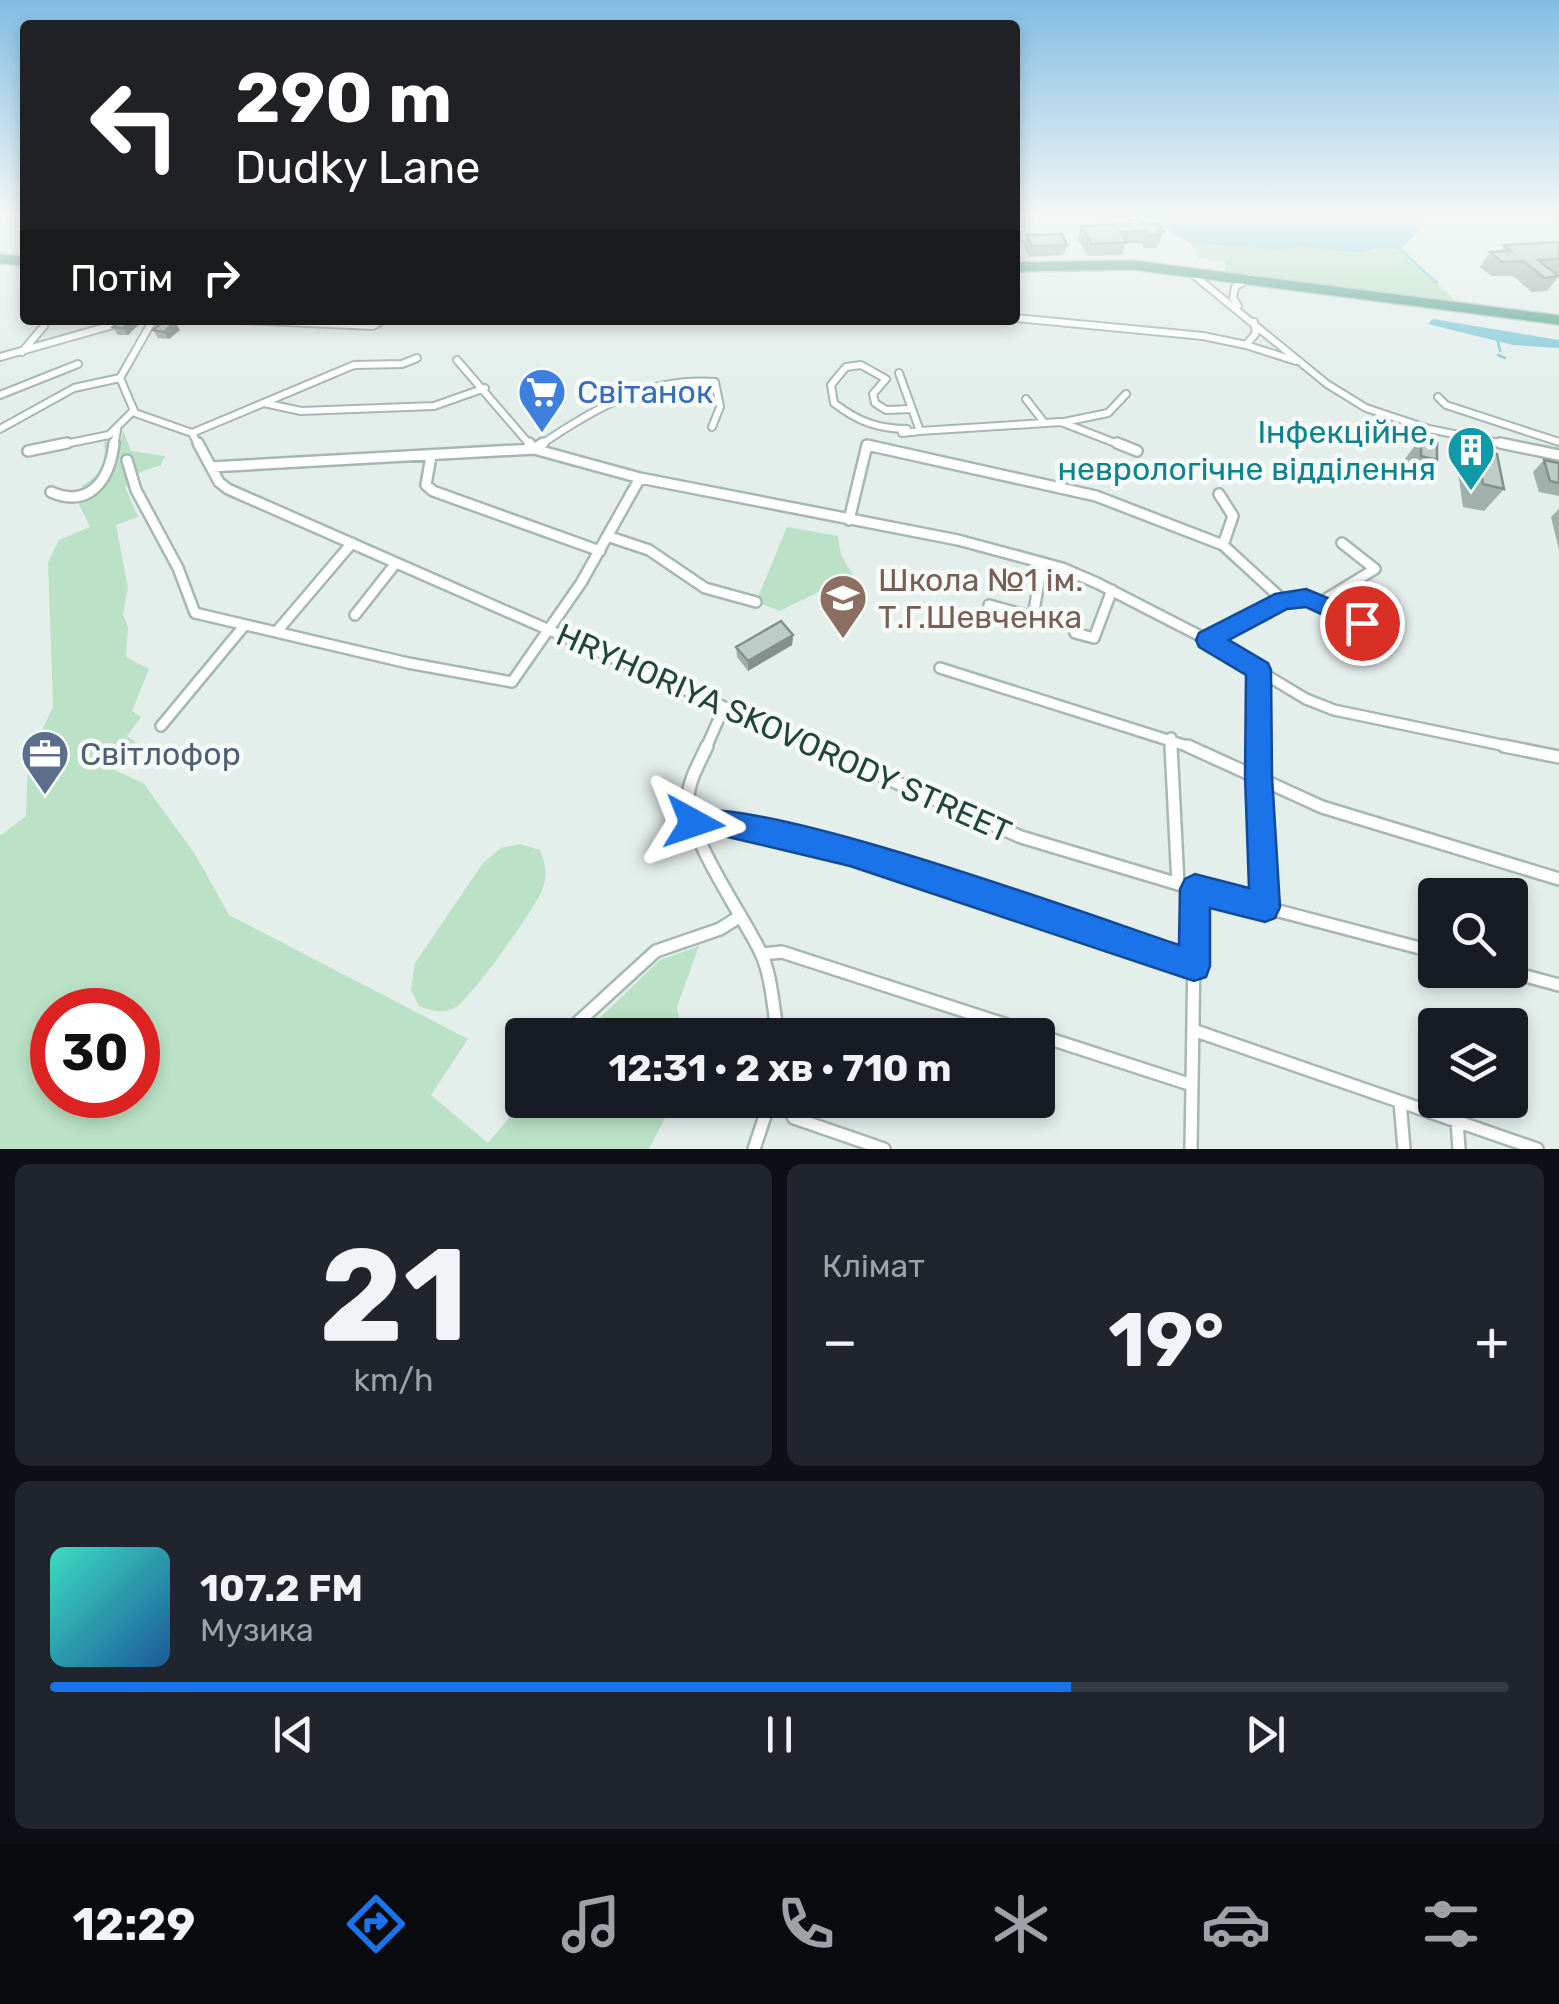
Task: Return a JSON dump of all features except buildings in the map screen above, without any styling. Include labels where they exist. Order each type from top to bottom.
[{"type":"main road","points":[[1177,271],[1559,320]]},
{"type":"street","points":[[1190,272],[1342,395],[1383,416],[1559,455]]},
{"type":"street","points":[[1240,309],[1234,298],[1235,287],[1249,278]]},
{"type":"street","points":[[1020,318],[1203,336],[1297,361]]},
{"type":"street","points":[[1246,345],[1256,333],[1254,322]]},
{"type":"street","points":[[0,357],[113,325]]},
{"type":"street","points":[[0,429],[74,388],[120,378],[150,325]]},
{"type":"street","points":[[22,352],[44,326]]},
{"type":"street","points":[[120,378],[133,411],[192,433],[354,365],[408,364],[417,358]]},
{"type":"street","points":[[458,360],[534,448]]},
{"type":"street","points":[[0,395],[78,364]]},
{"type":"street","points":[[903,386],[861,365],[846,367],[831,386],[834,403],[853,419],[880,430],[907,429]]},
{"type":"street","points":[[899,373],[920,431]]},
{"type":"street","points":[[534,448],[626,394],[701,379],[715,382],[720,396],[712,427]]},
{"type":"street","points":[[886,379],[873,394],[875,403],[886,410],[911,409]]},
{"type":"street","points":[[264,403],[301,410],[434,406],[485,388]]},
{"type":"street","points":[[849,520],[868,445],[881,435],[1105,416],[1119,406],[1126,394]]},
{"type":"street","points":[[1438,397],[1446,405],[1559,442]]},
{"type":"street","points":[[1026,399],[1043,421]]},
{"type":"street","points":[[28,451],[109,435],[133,411]]},
{"type":"street","points":[[1062,422],[1137,451]]},
{"type":"street","points":[[52,492],[68,501],[79,500],[93,490],[108,472],[118,428]]},
{"type":"street","name":"HRYHORIYA SKOVORODY STREET","points":[[192,433],[210,466],[228,488],[1020,837],[1195,889],[1418,948]]},
{"type":"street","points":[[868,445],[1056,484],[1224,545],[1283,600]]},
{"type":"street","points":[[210,466],[534,448],[640,478],[958,540],[1042,562],[1112,590],[1208,640],[1306,699],[1334,710],[1559,757]]},
{"type":"street","points":[[431,456],[426,485],[432,491],[600,552]]},
{"type":"street","points":[[127,460],[140,504],[179,569],[195,613],[408,663],[512,682],[552,631],[610,537],[640,478]]},
{"type":"street","points":[[1219,494],[1233,516],[1224,545]]},
{"type":"street","points":[[610,537],[649,550],[705,588],[756,602]]},
{"type":"street","points":[[278,630],[352,543]]},
{"type":"street","points":[[1321,602],[1375,569],[1342,543]]},
{"type":"street","points":[[989,604],[1033,617],[1042,562]]},
{"type":"street","points":[[356,615],[396,563]]},
{"type":"street","points":[[1075,633],[1094,638],[1112,590]]},
{"type":"street","points":[[1208,640],[1283,600],[1306,598],[1374,626]]},
{"type":"street","points":[[161,726],[244,626]]},
{"type":"street","points":[[940,668],[1171,738],[1322,807],[1559,879]]},
{"type":"street","points":[[1259,670],[1258,776],[1265,907]]},
{"type":"street","points":[[724,707],[690,784],[688,801],[694,823],[739,917],[762,954],[775,1018]]},
{"type":"street","points":[[1171,738],[1178,884]]},
{"type":"street","points":[[694,823],[728,823],[850,852],[1194,966]]},
{"type":"street","points":[[1191,1149],[1195,889]]},
{"type":"street","points":[[582,1018],[656,950],[720,929],[739,917]]},
{"type":"street","points":[[762,954],[782,952],[1192,1085]]},
{"type":"street","points":[[1528,977],[1559,985]]},
{"type":"street","points":[[1193,1030],[1537,1149]]},
{"type":"street","points":[[1400,1102],[1404,1149]]},
{"type":"street","points":[[754,1149],[765,1118]]},
{"type":"street","points":[[794,1118],[884,1149]]},
{"type":"street","points":[[1456,1121],[1459,1149]]},
{"type":"green space","points":[[1423,271],[1458,303],[1226,273]]},
{"type":"green space","points":[[123,430],[131,451],[165,456],[161,465],[138,473],[125,487],[138,517],[116,525],[128,588],[123,614],[128,627],[126,657],[149,669],[132,711],[141,717],[127,736],[141,746],[113,769],[144,784],[195,854],[229,915],[468,1039],[431,1095],[488,1143],[509,1118],[665,1118],[649,1149],[0,1149],[0,836],[26,816],[28,760],[53,707],[48,562],[59,540],[90,527],[79,504],[82,486],[101,468],[104,442],[121,439]]},
{"type":"green space","points":[[787,527],[838,536],[841,555],[853,575],[780,611],[756,602]]},
{"type":"green space","points":[[520,844],[540,850],[545,869],[543,888],[529,913],[489,970],[456,1007],[442,1012],[419,1006],[411,990],[415,963],[483,863],[501,848]]},
{"type":"green space","points":[[699,946],[677,1007],[679,1018],[600,1018],[660,960]]},
{"type":"water","points":[[1433,319],[1559,340],[1559,348],[1513,345],[1428,324]]},
{"type":"waterway","points":[[1424,271],[1437,283]]},
{"type":"waterway","points":[[1498,342],[1500,351]]},
{"type":"waterway","points":[[1498,355],[1505,358]]},
{"type":"place","name":"Світанок","points":[[542,434]]},
{"type":"place","name":"Інфекційне, неврологічне відділення","points":[[1471,492]]},
{"type":"place","name":"Школа №1 ім. Т.Г.Шевченка","points":[[843,640]]},
{"type":"place","name":"Світлофор","points":[[45,796]]},
{"type":"route","points":[[694,823],[728,823],[850,852],[1194,966],[1195,889],[1265,907],[1258,776],[1259,670],[1208,640],[1283,600],[1306,598],[1321,602],[1362,623]]}]
